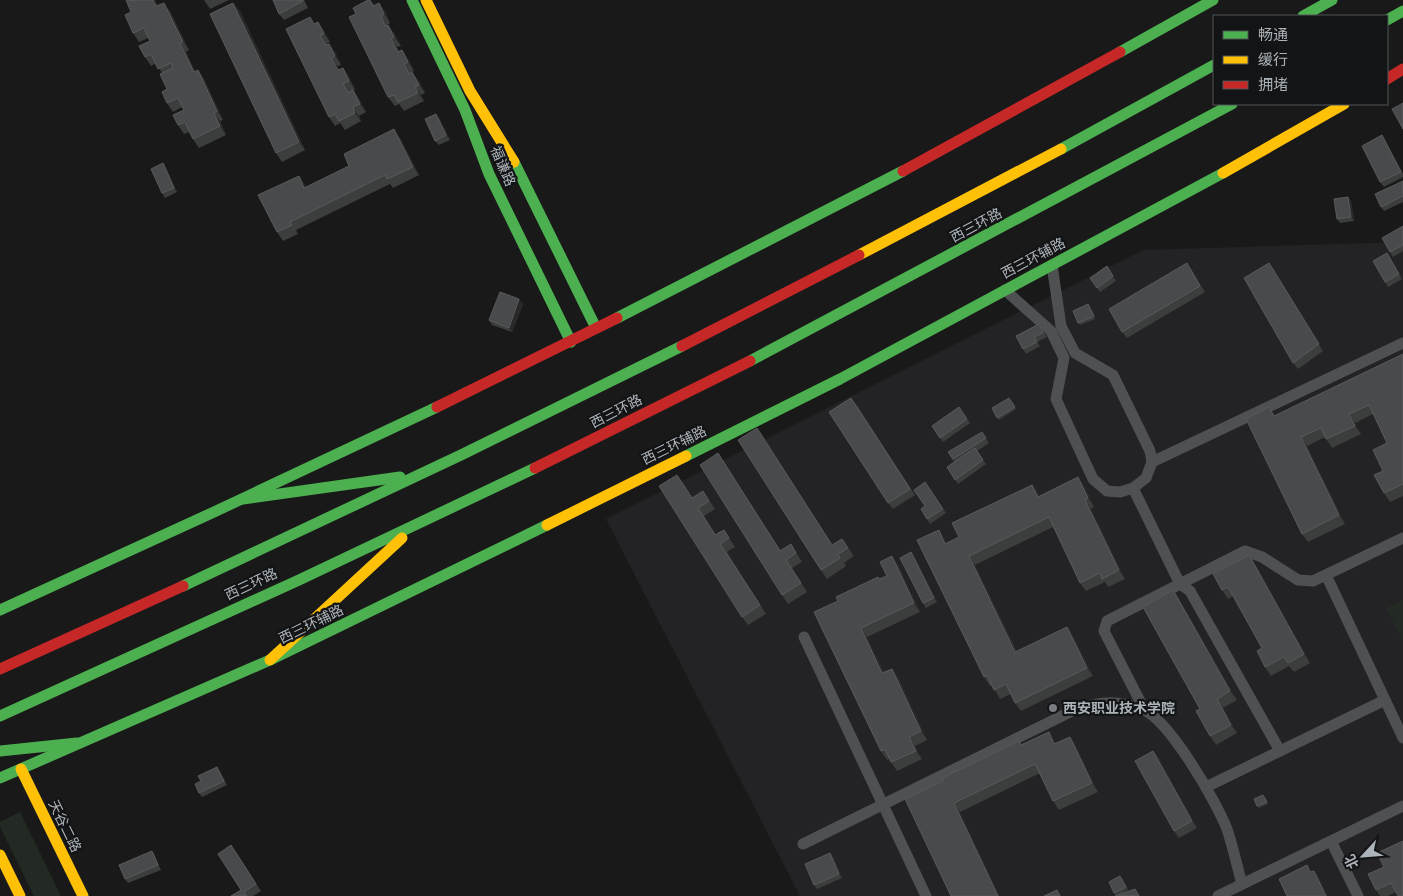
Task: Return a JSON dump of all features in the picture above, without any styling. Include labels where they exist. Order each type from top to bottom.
[{"type":"main road","name":"福谦路","points":[[412,0],[465,110],[489,174],[571,342]]},
{"type":"main road","name":"福谦路","points":[[426,0],[470,91],[512,155],[596,328]]},
{"type":"main road","points":[[0,610],[243,499],[571,342],[848,200],[1213,0]]},
{"type":"main road","points":[[1305,15],[1332,0]]},
{"type":"main road","points":[[1388,19],[1403,11]]},
{"type":"main road","name":"西三环路","points":[[0,669],[422,474],[727,324],[1092,133],[1213,67]]},
{"type":"main road","points":[[1388,78],[1403,69]]},
{"type":"main road","name":"西三环路","points":[[0,716],[416,525],[596,438],[922,271],[1230,105]]},
{"type":"main road","name":"西三环辅路","points":[[0,778],[270,660],[438,579],[840,379],[1263,151],[1342,105]]},
{"type":"main road","points":[[243,499],[422,474]]},
{"type":"main road","points":[[270,660],[416,525]]},
{"type":"main road","points":[[0,751],[77,743]]},
{"type":"main road","name":"天谷二路","points":[[21,769],[83,896]]},
{"type":"main road","points":[[0,855],[20,896]]},
{"type":"street","points":[[1005,290],[1051,331],[1064,358],[1056,399],[1093,479],[1106,491],[1120,492],[1133,488],[1146,478],[1152,462],[1150,451],[1113,375],[1075,353],[1061,326],[1052,265]]},
{"type":"street","points":[[1152,462],[1403,343]]},
{"type":"street","points":[[1133,488],[1180,584],[1190,590],[1280,751]]},
{"type":"street","points":[[1242,884],[1226,828],[1206,787],[1174,739],[1144,709],[1104,630],[1107,621],[1245,551],[1262,557],[1298,580],[1313,581],[1403,538]]},
{"type":"street","points":[[1326,575],[1403,738]]},
{"type":"street","points":[[804,637],[926,896]]},
{"type":"street","points":[[1206,787],[1385,700]]},
{"type":"street","points":[[803,844],[1072,711],[1094,703],[1116,702],[1144,709]]},
{"type":"street","points":[[1218,896],[1403,806]]},
{"type":"street","points":[[1331,841],[1358,896]]},
{"type":"shaded area","name":"西安职业技术学院","points":[[1403,242],[1403,896],[800,896],[606,519],[1143,250]]},
{"type":"shaded area","points":[[1403,600],[1403,642],[1386,608]]},
{"type":"shaded area","points":[[20,812],[61,896],[34,896],[0,827],[0,822]]},
{"type":"building","points":[[126,0],[153,0],[156,6],[164,3],[183,42],[180,43],[194,72],[198,70],[217,111],[214,113],[220,126],[193,139],[185,122],[178,125],[173,115],[184,110],[178,98],[167,103],[162,92],[167,89],[160,74],[173,68],[171,63],[158,69],[151,54],[145,57],[139,46],[150,41],[144,28],[133,33],[125,15],[131,12]]},
{"type":"building","points":[[273,0],[303,0],[303,1],[279,14]]},
{"type":"building","points":[[370,0],[373,6],[379,3],[384,14],[381,16],[385,26],[388,25],[394,37],[391,39],[398,52],[402,50],[408,62],[404,64],[409,74],[412,72],[419,85],[415,87],[418,93],[398,102],[394,95],[388,97],[349,17],[356,14],[353,8]]},
{"type":"building","points":[[233,3],[299,142],[276,153],[210,14]]},
{"type":"building","points":[[310,17],[314,24],[318,22],[324,34],[320,35],[325,45],[329,44],[335,56],[331,58],[338,70],[343,68],[349,81],[343,84],[348,93],[353,90],[360,104],[353,107],[355,113],[339,121],[335,114],[329,117],[286,29]]},
{"type":"building","points":[[1403,103],[1403,129],[1392,109]]},
{"type":"building","points":[[436,114],[446,135],[435,141],[425,119]]},
{"type":"building","points":[[394,129],[413,167],[387,179],[385,175],[290,222],[292,225],[277,232],[258,195],[299,176],[304,188],[349,166],[344,154]]},
{"type":"building","points":[[1382,135],[1401,172],[1380,182],[1362,146]]},
{"type":"building","points":[[163,163],[174,188],[162,193],[151,169]]},
{"type":"building","points":[[1403,181],[1403,196],[1381,207],[1375,194]]},
{"type":"building","points":[[1348,197],[1351,217],[1337,219],[1334,199]]},
{"type":"building","points":[[1403,226],[1403,245],[1390,252],[1382,238]]},
{"type":"building","points":[[1387,253],[1399,274],[1385,282],[1373,261]]},
{"type":"building","points":[[1187,263],[1200,286],[1122,332],[1109,309]]},
{"type":"building","points":[[1269,263],[1319,344],[1293,363],[1244,278]]},
{"type":"building","points":[[1107,266],[1113,276],[1097,288],[1090,278]]},
{"type":"building","points":[[500,292],[519,299],[509,328],[489,320]]},
{"type":"building","points":[[1088,304],[1094,316],[1078,323],[1073,311]]},
{"type":"building","points":[[1039,324],[1043,333],[1034,337],[1037,342],[1023,349],[1016,336]]},
{"type":"building","points":[[1403,354],[1403,484],[1384,493],[1374,475],[1383,471],[1373,450],[1387,443],[1369,405],[1349,414],[1355,426],[1326,439],[1321,428],[1301,437],[1339,515],[1302,534],[1246,419],[1269,407],[1274,416]]},
{"type":"building","points":[[851,398],[910,489],[888,503],[829,412]]},
{"type":"building","points":[[1009,398],[1015,407],[997,418],[992,408]]},
{"type":"building","points":[[959,407],[967,419],[940,438],[932,426]]},
{"type":"building","points":[[757,428],[832,545],[842,539],[848,548],[838,554],[840,558],[821,570],[738,440]]},
{"type":"building","points":[[982,432],[986,438],[953,459],[948,452]]},
{"type":"building","points":[[975,448],[983,460],[955,480],[947,467]]},
{"type":"building","points":[[718,453],[780,551],[791,544],[796,553],[786,560],[801,583],[782,595],[700,465]]},
{"type":"building","points":[[677,475],[692,498],[703,491],[709,501],[698,508],[715,535],[724,530],[729,538],[720,544],[760,605],[742,617],[659,486]]},
{"type":"building","points":[[1078,477],[1088,498],[1085,500],[1119,570],[1102,579],[1100,573],[1080,583],[1049,517],[969,556],[1015,652],[1067,627],[1087,668],[1015,703],[1006,684],[994,690],[987,675],[984,677],[917,540],[939,530],[945,544],[959,537],[952,523],[1032,485],[1038,497]]},
{"type":"building","points":[[925,482],[943,509],[927,519],[921,509],[925,506],[914,490]]},
{"type":"building","points":[[911,552],[934,598],[923,603],[900,558]]},
{"type":"building","points":[[1249,555],[1304,654],[1288,663],[1284,657],[1265,667],[1257,651],[1262,648],[1228,587],[1222,590],[1213,574]]},
{"type":"building","points":[[892,556],[914,603],[861,628],[882,673],[892,669],[921,731],[909,737],[916,751],[891,762],[885,749],[881,751],[814,612],[838,601],[836,597],[878,577],[879,579],[887,576],[880,562]]},
{"type":"building","points":[[1173,590],[1230,691],[1217,699],[1231,725],[1210,736],[1196,711],[1200,709],[1143,607]]},
{"type":"building","points":[[1049,732],[1054,744],[1070,737],[1092,783],[1053,801],[1035,764],[954,803],[998,896],[951,896],[905,799],[943,781],[942,778],[1019,741],[1021,745]]},
{"type":"building","points":[[1153,751],[1192,821],[1174,831],[1135,761]]},
{"type":"building","points":[[217,767],[224,781],[199,793],[195,784],[201,781],[198,776]]},
{"type":"building","points":[[1263,795],[1267,802],[1257,806],[1254,799]]},
{"type":"building","points":[[1403,841],[1403,896],[1398,896],[1391,883],[1376,890],[1368,874],[1384,867],[1377,853]]},
{"type":"building","points":[[231,845],[256,884],[244,892],[247,896],[231,896],[241,890],[218,854]]},
{"type":"building","points":[[152,851],[158,865],[125,879],[119,865]]},
{"type":"building","points":[[830,853],[839,874],[814,885],[805,864]]},
{"type":"building","points":[[1307,865],[1310,872],[1314,871],[1326,896],[1287,896],[1279,879]]},
{"type":"building","points":[[1120,876],[1126,887],[1114,893],[1109,882]]},
{"type":"building","points":[[1135,889],[1139,896],[1115,896]]},
{"type":"building","points":[[1057,890],[1060,896],[1044,896]]},
{"type":"traffic: fast","points":[[412,0],[465,110],[489,174],[571,342]]},
{"type":"traffic: fast","points":[[1120,52],[1213,0]]},
{"type":"traffic: fast","points":[[1305,15],[1332,0]]},
{"type":"traffic: fast","points":[[1388,19],[1403,11]]},
{"type":"traffic: fast","points":[[1061,149],[1213,66]]},
{"type":"traffic: fast","points":[[750,361],[1230,105]]},
{"type":"traffic: fast","points":[[514,162],[596,328]]},
{"type":"traffic: fast","points":[[617,318],[903,171]]},
{"type":"traffic: fast","points":[[686,456],[840,379],[1223,173]]},
{"type":"traffic: fast","points":[[183,586],[461,455],[682,346]]},
{"type":"traffic: fast","points":[[0,610],[437,407]]},
{"type":"traffic: fast","points":[[0,716],[299,580],[535,468]]},
{"type":"traffic: fast","points":[[243,499],[400,477]]},
{"type":"traffic: fast","points":[[0,778],[270,660],[547,525]]},
{"type":"traffic: fast","points":[[0,751],[77,743]]},
{"type":"traffic: slow","points":[[426,0],[470,91],[514,162]]},
{"type":"traffic: slow","points":[[1223,173],[1342,105]]},
{"type":"traffic: slow","points":[[859,255],[1061,149]]},
{"type":"traffic: slow","points":[[547,525],[686,456]]},
{"type":"traffic: slow","points":[[270,660],[402,538]]},
{"type":"traffic: slow","points":[[21,769],[83,896]]},
{"type":"traffic: slow","points":[[0,855],[20,896]]},
{"type":"traffic: jam","points":[[903,171],[1120,52]]},
{"type":"traffic: jam","points":[[1388,78],[1403,69]]},
{"type":"traffic: jam","points":[[682,346],[859,255]]},
{"type":"traffic: jam","points":[[437,407],[617,318]]},
{"type":"traffic: jam","points":[[535,468],[750,361]]},
{"type":"traffic: jam","points":[[0,669],[183,586]]},
{"type":"place","name":"西安职业技术学院","points":[[1053,708]]}]
